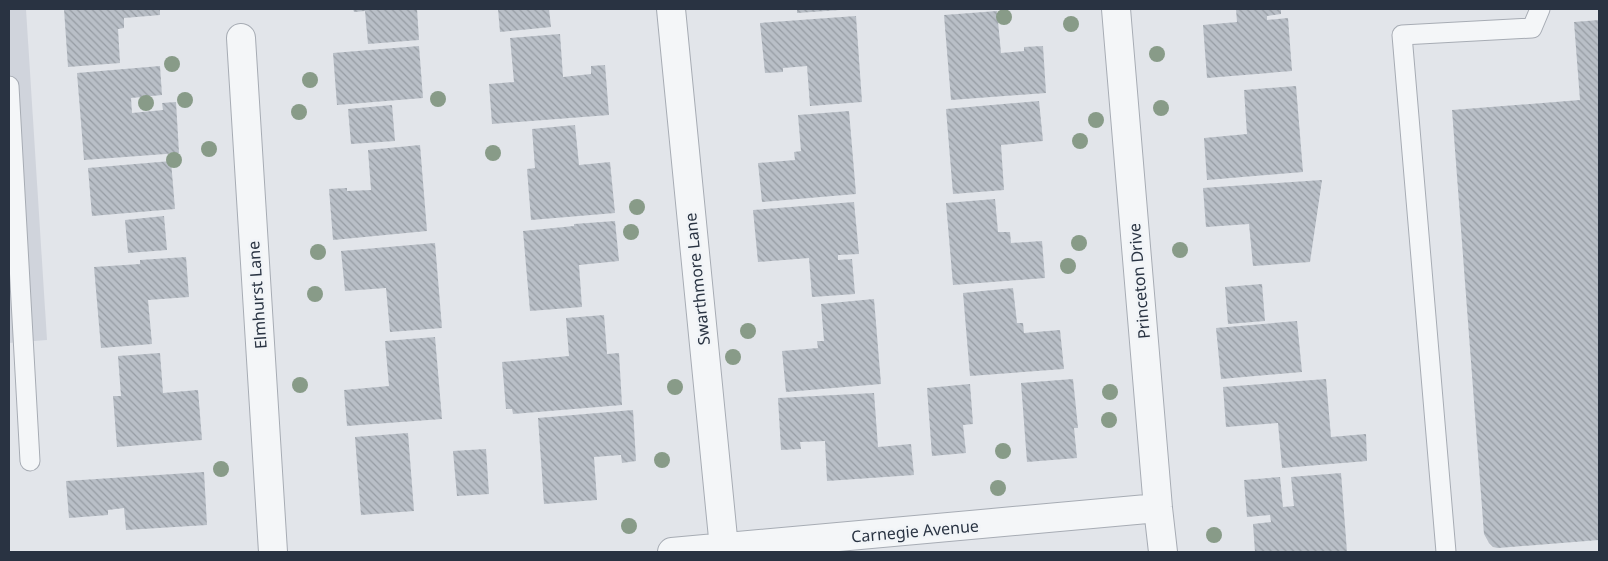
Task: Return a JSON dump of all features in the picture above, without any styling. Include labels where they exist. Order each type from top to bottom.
[{"type":"street","name":"Swarthmore Lane","points":[[671,9],[724,548]]},
{"type":"street","name":"Princeton Drive","points":[[1116,9],[1163,552]]},
{"type":"street","name":"Elmhurst Lane","points":[[241,38],[273,552]]},
{"type":"street","name":"Carnegie Avenue","points":[[672,552],[1158,508]]},
{"type":"lane","points":[[1446,552],[1402,35],[1532,28],[1540,9]]},
{"type":"lane","points":[[9,98],[30,461]]},
{"type":"shaded area","points":[[9,9],[26,9],[47,340],[9,343]]},
{"type":"building","points":[[64,9],[160,9],[160,15],[124,18],[124,28],[118,29],[120,63],[68,67]]},
{"type":"building","points":[[353,9],[417,9],[419,40],[368,44],[365,11],[354,12]]},
{"type":"building","points":[[498,9],[549,9],[551,27],[500,32]]},
{"type":"building","points":[[797,9],[840,9],[840,10],[797,13]]},
{"type":"building","points":[[1236,9],[1281,9],[1281,14],[1267,16],[1267,20],[1288,18],[1292,71],[1207,78],[1203,25],[1237,22]]},
{"type":"building","points":[[997,11],[1001,53],[1024,51],[1024,47],[1043,46],[1046,93],[951,100],[944,15]]},
{"type":"building","points":[[856,16],[862,102],[810,106],[807,66],[783,68],[783,72],[765,73],[760,23]]},
{"type":"building","points":[[1599,20],[1599,540],[1498,548],[1493,547],[1489,543],[1484,534],[1452,110],[1580,100],[1574,22]]},
{"type":"building","points":[[560,34],[563,77],[591,74],[591,66],[605,65],[609,115],[492,124],[489,84],[514,82],[510,38]]},
{"type":"building","points":[[419,46],[423,98],[337,105],[333,53]]},
{"type":"building","points":[[160,66],[162,95],[131,98],[132,113],[163,110],[162,103],[176,102],[179,153],[84,160],[77,73]]},
{"type":"building","points":[[1296,86],[1303,172],[1207,180],[1204,138],[1247,134],[1244,90]]},
{"type":"building","points":[[1039,101],[1043,141],[1001,145],[1004,190],[953,194],[946,109]]},
{"type":"building","points":[[392,105],[395,141],[351,144],[348,109]]},
{"type":"building","points":[[849,111],[856,194],[762,202],[758,163],[795,160],[794,152],[801,151],[798,115]]},
{"type":"building","points":[[575,125],[579,165],[610,162],[615,213],[531,220],[527,169],[535,168],[532,129]]},
{"type":"building","points":[[420,145],[427,231],[333,240],[329,189],[347,188],[347,191],[371,190],[368,150]]},
{"type":"building","points":[[171,161],[175,209],[92,216],[88,168]]},
{"type":"building","points":[[1322,180],[1310,262],[1253,266],[1249,224],[1206,227],[1203,188]]},
{"type":"building","points":[[995,199],[998,232],[1010,232],[1011,243],[1042,241],[1045,278],[953,285],[946,203]]},
{"type":"building","points":[[854,202],[859,254],[838,255],[838,260],[852,259],[855,294],[812,297],[809,258],[758,262],[753,210]]},
{"type":"building","points":[[164,216],[167,250],[128,253],[125,220]]},
{"type":"building","points":[[615,221],[619,261],[579,265],[582,307],[530,311],[523,231]]},
{"type":"building","points":[[435,243],[442,328],[390,332],[386,288],[345,291],[341,251]]},
{"type":"building","points":[[186,257],[189,297],[148,300],[152,344],[101,348],[94,267],[140,264],[140,260]]},
{"type":"building","points":[[1262,284],[1265,321],[1228,324],[1225,287]]},
{"type":"building","points":[[1013,288],[1017,323],[1023,323],[1024,333],[1060,330],[1064,369],[970,376],[963,293]]},
{"type":"building","points":[[874,299],[881,384],[786,392],[782,351],[818,348],[817,341],[824,341],[821,304]]},
{"type":"building","points":[[604,315],[607,354],[619,353],[622,405],[513,414],[512,409],[506,409],[502,362],[569,356],[566,318]]},
{"type":"building","points":[[1297,321],[1302,372],[1221,379],[1216,328]]},
{"type":"building","points":[[435,337],[442,419],[347,426],[344,390],[389,386],[385,341]]},
{"type":"building","points":[[160,353],[163,393],[198,390],[202,440],[117,447],[113,396],[121,396],[118,356]]},
{"type":"building","points":[[1073,379],[1078,428],[1074,428],[1077,458],[1027,462],[1021,383]]},
{"type":"building","points":[[1326,379],[1331,437],[1366,434],[1367,461],[1282,468],[1278,423],[1226,427],[1223,387]]},
{"type":"building","points":[[970,384],[973,424],[963,425],[966,453],[932,456],[927,388]]},
{"type":"building","points":[[874,393],[878,447],[911,444],[914,475],[827,481],[825,441],[800,442],[801,449],[781,450],[778,398]]},
{"type":"building","points":[[633,410],[636,461],[622,463],[621,455],[594,457],[597,500],[544,504],[538,418]]},
{"type":"building","points":[[408,433],[414,511],[361,515],[355,437]]},
{"type":"building","points":[[486,449],[489,494],[457,496],[453,451]]},
{"type":"building","points":[[204,472],[207,525],[126,530],[124,508],[108,510],[108,515],[69,518],[66,481]]},
{"type":"building","points":[[1341,473],[1347,552],[1255,552],[1253,524],[1271,522],[1270,515],[1247,517],[1244,480],[1280,477],[1283,507],[1294,506],[1291,477]]}]
